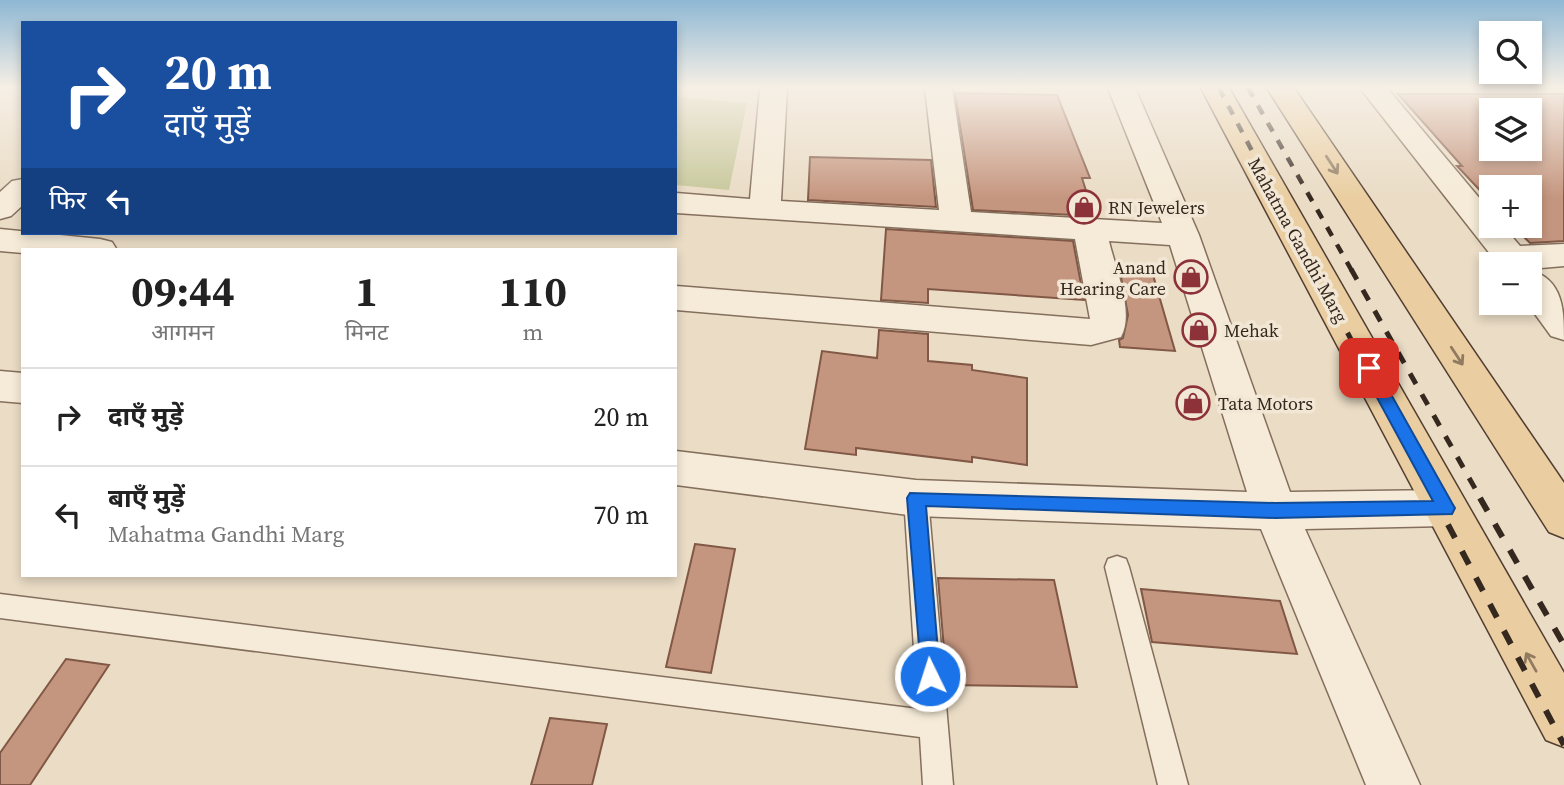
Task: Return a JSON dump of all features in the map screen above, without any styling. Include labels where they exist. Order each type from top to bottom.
[{"type":"main road","name":"Mahatma Gandhi Marg","points":[[1235,125],[1564,722]]},
{"type":"main road","points":[[1305,125],[1564,519]]},
{"type":"street","points":[[765,210],[771,125]]},
{"type":"street","points":[[944,125],[957,223]]},
{"type":"street","points":[[1137,125],[1183,234],[1275,511],[1394,785]]},
{"type":"street","points":[[1403,125],[1506,252]]},
{"type":"street","points":[[0,209],[21,190]]},
{"type":"street","points":[[677,203],[957,223],[1183,234]]},
{"type":"street","points":[[677,298],[1091,332],[1108,328],[1108,313],[1090,231]]},
{"type":"street","points":[[102,248],[115,235]]},
{"type":"street","points":[[0,240],[80,248]]},
{"type":"street","points":[[1542,261],[1564,255]]},
{"type":"street","points":[[1542,298],[1564,327]]},
{"type":"street","points":[[0,386],[21,388]]},
{"type":"street","points":[[677,468],[916,498],[1275,511],[1446,508]]},
{"type":"lane","points":[[916,498],[938,785]]},
{"type":"lane","points":[[1116,567],[1173,785]]},
{"type":"lane","points":[[0,606],[933,725]]},
{"type":"green space","points":[[677,125],[743,125],[729,190],[677,185]]},
{"type":"building","points":[[960,125],[1069,125],[1090,178],[1082,178],[1094,216],[973,210]]},
{"type":"building","points":[[1425,125],[1479,125],[1479,161],[1542,161],[1542,125],[1564,125],[1564,241],[1530,243],[1525,238],[1542,238],[1542,175],[1479,175],[1479,189]]},
{"type":"building","points":[[810,157],[931,160],[936,207],[808,200]]},
{"type":"building","points":[[886,229],[1073,241],[1084,300],[928,289],[928,303],[881,300]]},
{"type":"building","points":[[1119,266],[1151,268],[1175,351],[1120,347],[1119,340],[1123,338],[1128,315]]},
{"type":"building","points":[[879,330],[928,334],[928,361],[972,365],[972,370],[1027,378],[1027,465],[972,457],[972,462],[856,448],[856,455],[805,449],[822,351],[877,358]]},
{"type":"building","points":[[695,544],[735,549],[711,673],[666,667]]},
{"type":"building","points":[[938,578],[1054,580],[1077,687],[947,685]]},
{"type":"building","points":[[1141,589],[1280,601],[1297,654],[1152,642]]},
{"type":"building","points":[[66,659],[109,665],[30,785],[0,785],[0,753]]},
{"type":"building","points":[[550,718],[607,724],[592,785],[531,785]]},
{"type":"railway","points":[[1238,125],[1315,271]]},
{"type":"railway","points":[[1269,125],[1352,271]]},
{"type":"railway","points":[[1314,269],[1435,499]]},
{"type":"railway","points":[[1351,269],[1481,499]]},
{"type":"railway","points":[[1434,498],[1564,745]]},
{"type":"railway","points":[[1480,498],[1564,645]]},
{"type":"place","name":"RN Jewelers","points":[[1084,207]]},
{"type":"place","name":"Anand Hearing Care","points":[[1191,277]]},
{"type":"place","name":"Mehak","points":[[1199,330]]},
{"type":"place","name":"Tata Motors","points":[[1193,403]]},
{"type":"route","points":[[930,676],[916,498],[1275,511],[1446,508],[1369,368]]}]
